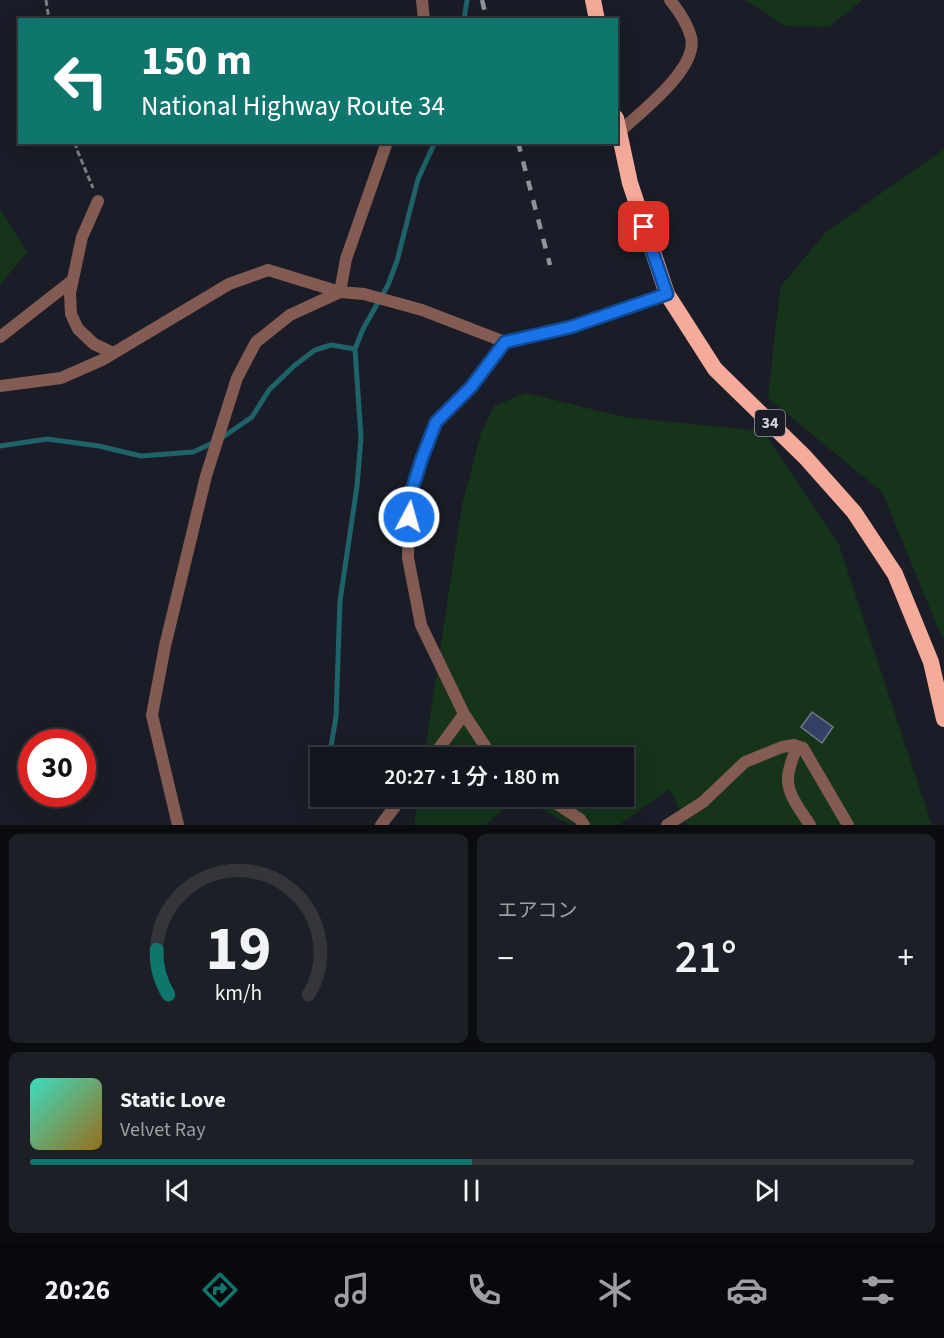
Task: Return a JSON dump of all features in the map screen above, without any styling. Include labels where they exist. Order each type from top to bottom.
[{"type":"highway","points":[[593,0],[597,18]]},
{"type":"highway","name":"34","points":[[618,125],[630,183],[667,294],[715,369],[805,458],[854,512],[895,574],[931,662],[944,718]]},
{"type":"street","points":[[422,0],[424,18]]},
{"type":"street","points":[[618,125],[677,77],[689,58],[692,39],[681,14],[670,0]]},
{"type":"street","points":[[340,292],[346,259],[386,144]]},
{"type":"street","points":[[98,201],[82,237],[70,293],[71,314],[78,329],[94,344],[113,353]]},
{"type":"street","points":[[0,386],[61,378],[102,360],[229,284],[268,270],[340,292],[364,294],[422,310],[505,342],[571,327],[667,294]]},
{"type":"street","points":[[0,336],[73,280]]},
{"type":"street","points":[[178,825],[152,715],[165,646],[206,476],[237,378],[256,342],[290,315],[340,292]]},
{"type":"street","points":[[486,747],[464,714],[421,625],[408,558],[410,496],[436,422],[471,387],[505,342]]},
{"type":"street","points":[[440,747],[464,714]]},
{"type":"street","points":[[797,746],[788,778],[797,805],[810,825]]},
{"type":"street","points":[[667,825],[703,802],[745,762],[782,747],[797,746],[803,748],[849,825]]},
{"type":"street","points":[[381,825],[395,807]]},
{"type":"street","points":[[562,807],[580,819],[584,825]]},
{"type":"path","points":[[46,0],[49,18]]},
{"type":"path","points":[[76,144],[98,201]]},
{"type":"green space","points":[[745,0],[863,0],[829,27],[785,26]]},
{"type":"green space","points":[[944,149],[944,642],[882,492],[768,398],[781,286],[826,232]]},
{"type":"green space","points":[[0,209],[27,252],[0,285]]},
{"type":"green space","points":[[526,393],[623,417],[763,431],[839,545],[932,825],[687,825],[670,789],[619,825],[571,825],[537,807],[634,807],[634,747],[426,747],[462,505],[481,433],[494,406]]},
{"type":"green space","points":[[417,807],[506,807],[485,825],[414,825]]},
{"type":"building","points":[[812,712],[833,727],[822,743],[801,727]]},
{"type":"waterway","points":[[464,18],[467,0]]},
{"type":"waterway","points":[[331,747],[336,717],[340,601],[357,486],[361,438],[355,349],[363,329],[388,285],[397,261],[418,179],[434,144]]},
{"type":"waterway","points":[[0,446],[47,439],[99,446],[141,456],[193,452],[217,441],[252,417],[269,390],[295,365],[315,350],[331,345],[355,349]]},
{"type":"railway","points":[[482,0],[486,18]]},
{"type":"railway","points":[[519,144],[550,265]]},
{"type":"route","points":[[409,517],[410,496],[436,422],[471,387],[505,342],[571,327],[667,294],[644,227]]}]
